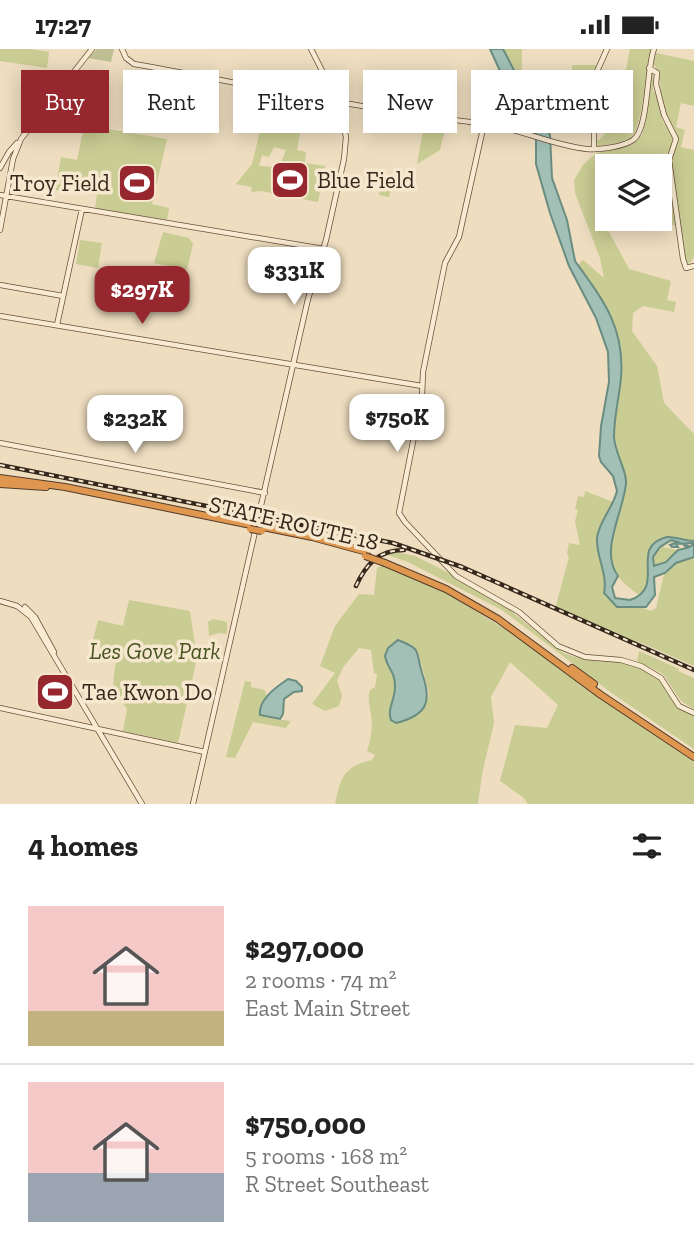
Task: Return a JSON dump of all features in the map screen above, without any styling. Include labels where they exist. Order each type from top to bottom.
[{"type":"highway","name":"STATE ROUTE 18","points":[[0,480],[36,482],[49,486]]},
{"type":"highway","name":"STATE ROUTE 18","points":[[0,480],[49,486],[262,529],[366,554],[435,579],[501,616],[694,755]]},
{"type":"main road","points":[[0,168],[9,152],[92,49]]},
{"type":"main road","points":[[122,49],[134,64],[233,82]]},
{"type":"main road","points":[[311,49],[321,70]]},
{"type":"main road","points":[[594,149],[594,78],[607,49]]},
{"type":"main road","points":[[520,133],[594,149],[630,142],[639,134],[654,49]]},
{"type":"main road","points":[[649,68],[657,73],[656,84],[664,115],[676,138],[669,163],[682,259],[686,268],[694,266]]},
{"type":"main road","points":[[349,103],[471,123]]},
{"type":"main road","points":[[193,804],[308,299],[324,249],[345,148],[345,133]]},
{"type":"main road","points":[[482,133],[459,237],[446,263],[419,386],[422,394],[400,504],[401,516],[453,573],[513,607],[555,644],[578,655],[621,660],[641,666],[661,678],[679,706],[694,713]]},
{"type":"main road","points":[[0,230],[3,195],[21,139]]},
{"type":"main road","points":[[3,195],[324,249]]},
{"type":"main road","points":[[57,325],[82,209]]},
{"type":"main road","points":[[0,285],[63,296]]},
{"type":"main road","points":[[0,316],[419,386]]},
{"type":"main road","points":[[0,443],[265,493]]},
{"type":"main road","points":[[0,599],[29,613],[54,650],[142,804]]},
{"type":"main road","points":[[0,708],[205,752]]},
{"type":"main road","points":[[86,726],[91,724],[92,719]]},
{"type":"main road","points":[[105,740],[106,734],[111,732]]},
{"type":"green space","points":[[0,49],[49,52],[47,68],[0,61]]},
{"type":"green space","points":[[97,49],[114,49],[111,62],[88,58]]},
{"type":"green space","points":[[503,49],[522,49],[522,70],[515,70]]},
{"type":"green space","points":[[630,49],[652,49],[635,132],[630,138],[619,143],[598,146],[596,141],[606,133],[633,133],[633,70],[626,70]]},
{"type":"green space","points":[[656,53],[694,61],[694,106],[681,103],[676,127],[685,130],[681,147],[694,150],[694,257],[689,264],[685,259],[672,169],[677,139],[666,116],[658,74],[653,63]]},
{"type":"green space","points":[[572,65],[597,65],[596,70],[572,70]]},
{"type":"green space","points":[[653,73],[653,90],[659,100],[662,120],[672,135],[673,141],[667,154],[595,154],[595,231],[609,231],[629,269],[671,281],[667,300],[676,302],[674,312],[643,306],[633,313],[632,331],[657,366],[664,403],[694,434],[694,541],[669,543],[663,547],[677,550],[659,563],[655,580],[651,579],[641,596],[626,585],[616,573],[611,561],[612,536],[625,491],[609,457],[621,378],[621,359],[592,283],[578,265],[583,260],[604,278],[600,258],[575,193],[574,180],[583,165],[596,153],[632,145],[642,135],[646,120],[649,79]]},
{"type":"green space","points":[[109,129],[167,139],[152,204],[169,208],[167,220],[95,209],[97,195],[55,190],[61,157],[77,160],[82,133],[109,133]]},
{"type":"green space","points":[[259,133],[300,133],[297,150],[306,152],[305,163],[325,166],[318,202],[261,191],[251,192],[252,187],[236,184],[252,164]],"holes":[[[274,147],[286,150],[282,160],[274,167],[259,166],[262,155],[269,157]]]},
{"type":"green space","points":[[423,133],[444,133],[440,150],[417,164]]},
{"type":"green space","points":[[382,177],[393,179],[389,197],[379,195]]},
{"type":"green space","points":[[672,201],[675,225],[672,225]]},
{"type":"green space","points":[[163,232],[189,238],[193,244],[187,270],[154,263]]},
{"type":"green space","points":[[80,240],[102,243],[98,268],[76,264]]},
{"type":"green space","points":[[163,275],[184,275],[180,290],[170,297],[161,297]]},
{"type":"green space","points":[[585,491],[613,502],[597,538],[604,593],[630,608],[640,607],[651,611],[656,608],[665,570],[668,572],[673,564],[691,555],[691,558],[694,557],[694,666],[555,609],[569,557],[569,543],[580,545],[575,521],[578,510],[575,509],[578,496],[584,497]]},
{"type":"green space","points":[[382,553],[415,556],[451,574],[507,608],[562,652],[582,658],[626,663],[659,679],[675,702],[694,715],[694,749],[613,694],[502,610],[408,562]]},
{"type":"green space","points":[[384,564],[444,592],[520,638],[610,705],[694,762],[694,804],[528,804],[500,781],[515,725],[547,728],[558,705],[510,662],[491,697],[494,723],[478,804],[335,804],[339,787],[349,770],[372,760],[375,755],[367,751],[372,729],[369,693],[375,687],[377,675],[374,673],[371,650],[359,648],[344,666],[337,680],[342,696],[339,706],[325,711],[312,704],[335,673],[320,666],[335,626],[359,594],[374,595],[377,568]],"holes":[[[394,642],[410,644],[418,651],[429,693],[416,715],[391,720],[395,682],[387,651]]]},
{"type":"green space","name":"Les Gove Park","points":[[129,600],[190,611],[197,658],[178,743],[123,731],[127,709],[114,690],[116,652],[92,645],[98,620],[123,626]]},
{"type":"green space","points":[[213,619],[227,622],[227,634],[209,636],[208,622]]},
{"type":"green space","points":[[639,651],[694,678],[694,709],[681,701],[663,674],[637,661]]},
{"type":"green space","points":[[245,681],[251,682],[251,687],[265,690],[267,698],[260,715],[291,721],[286,728],[253,722],[235,758],[226,757]]},
{"type":"water","points":[[490,49],[503,49],[514,70],[500,70]]},
{"type":"water","points":[[536,133],[549,133],[552,178],[567,220],[575,261],[610,315],[619,344],[621,378],[614,437],[626,483],[612,543],[613,566],[618,576],[612,587],[615,598],[630,600],[641,594],[648,577],[650,549],[655,542],[667,537],[694,541],[694,557],[676,563],[665,573],[654,577],[655,595],[646,607],[617,607],[604,593],[597,538],[617,491],[613,476],[599,456],[609,382],[608,352],[596,318],[569,266],[536,164]],"holes":[[[671,540],[678,542],[670,545],[672,547],[678,547],[676,544],[692,543],[693,545],[689,547],[683,544],[687,548],[678,550],[666,562],[654,566],[653,557],[660,547]]]},
{"type":"water","points":[[398,640],[417,652],[427,699],[415,716],[396,723],[390,716],[395,681],[385,656],[388,648]]},
{"type":"water","points":[[288,679],[296,681],[302,691],[294,692],[284,699],[280,719],[260,715],[265,699]]},
{"type":"railway","points":[[0,465],[393,543],[462,567],[694,670]]},
{"type":"railway","points":[[356,586],[374,560],[387,553],[404,550]]},
{"type":"place","name":"Blue Field","points":[[290,180]]},
{"type":"place","name":"Troy Field","points":[[137,183]]},
{"type":"place","name":"Tae Kwon Do","points":[[55,692]]}]
